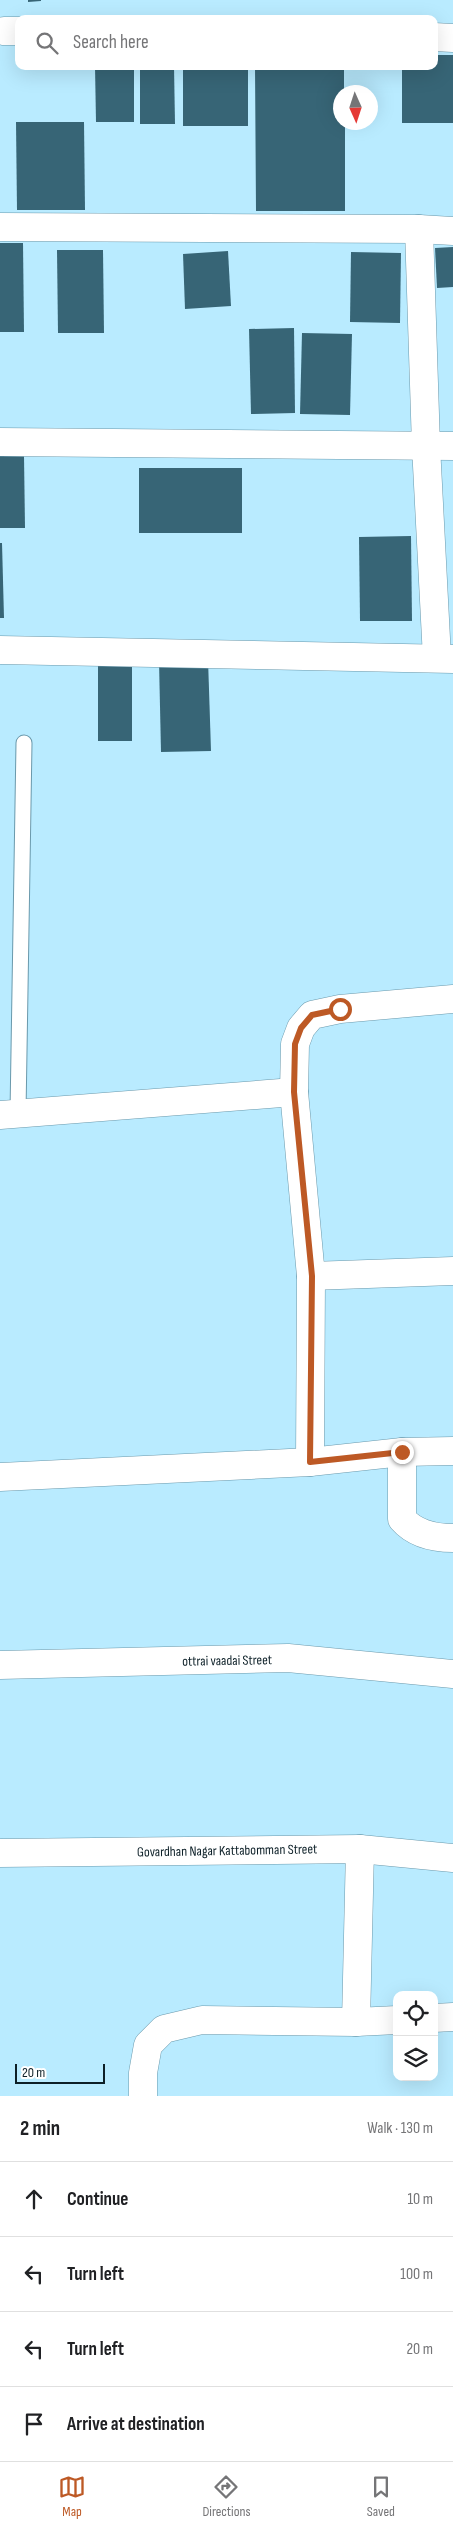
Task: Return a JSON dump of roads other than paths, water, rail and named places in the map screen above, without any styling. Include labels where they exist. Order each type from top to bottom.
[{"type":"street","points":[[438,37],[453,38]]},
{"type":"street","points":[[0,226],[419,229],[453,232]]},
{"type":"street","points":[[0,650],[445,659],[426,446],[419,229]]},
{"type":"street","points":[[0,442],[453,446]]},
{"type":"street","points":[[310,1462],[312,1276],[294,1092],[295,1044],[301,1028],[312,1015],[340,1009],[453,999]]},
{"type":"street","points":[[9,1114],[294,1092]]},
{"type":"street","points":[[312,1276],[453,1271]]},
{"type":"street","points":[[0,1477],[310,1462],[402,1452],[453,1451]]},
{"type":"street","points":[[402,1452],[402,1519],[411,1530],[426,1535],[453,1538]]},
{"type":"street","name":"ottrai vaadai Street","points":[[0,1665],[288,1658],[453,1674]]},
{"type":"street","points":[[356,2022],[360,1849]]},
{"type":"street","name":"Govardhan Nagar Kattabomman Street","points":[[0,1853],[360,1849],[453,1858]]},
{"type":"street","points":[[438,2018],[453,2017]]},
{"type":"street","points":[[143,2096],[143,2073],[148,2045],[164,2029],[202,2020],[356,2022],[393,2020]]},
{"type":"lane","points":[[9,1114],[24,743]]}]
